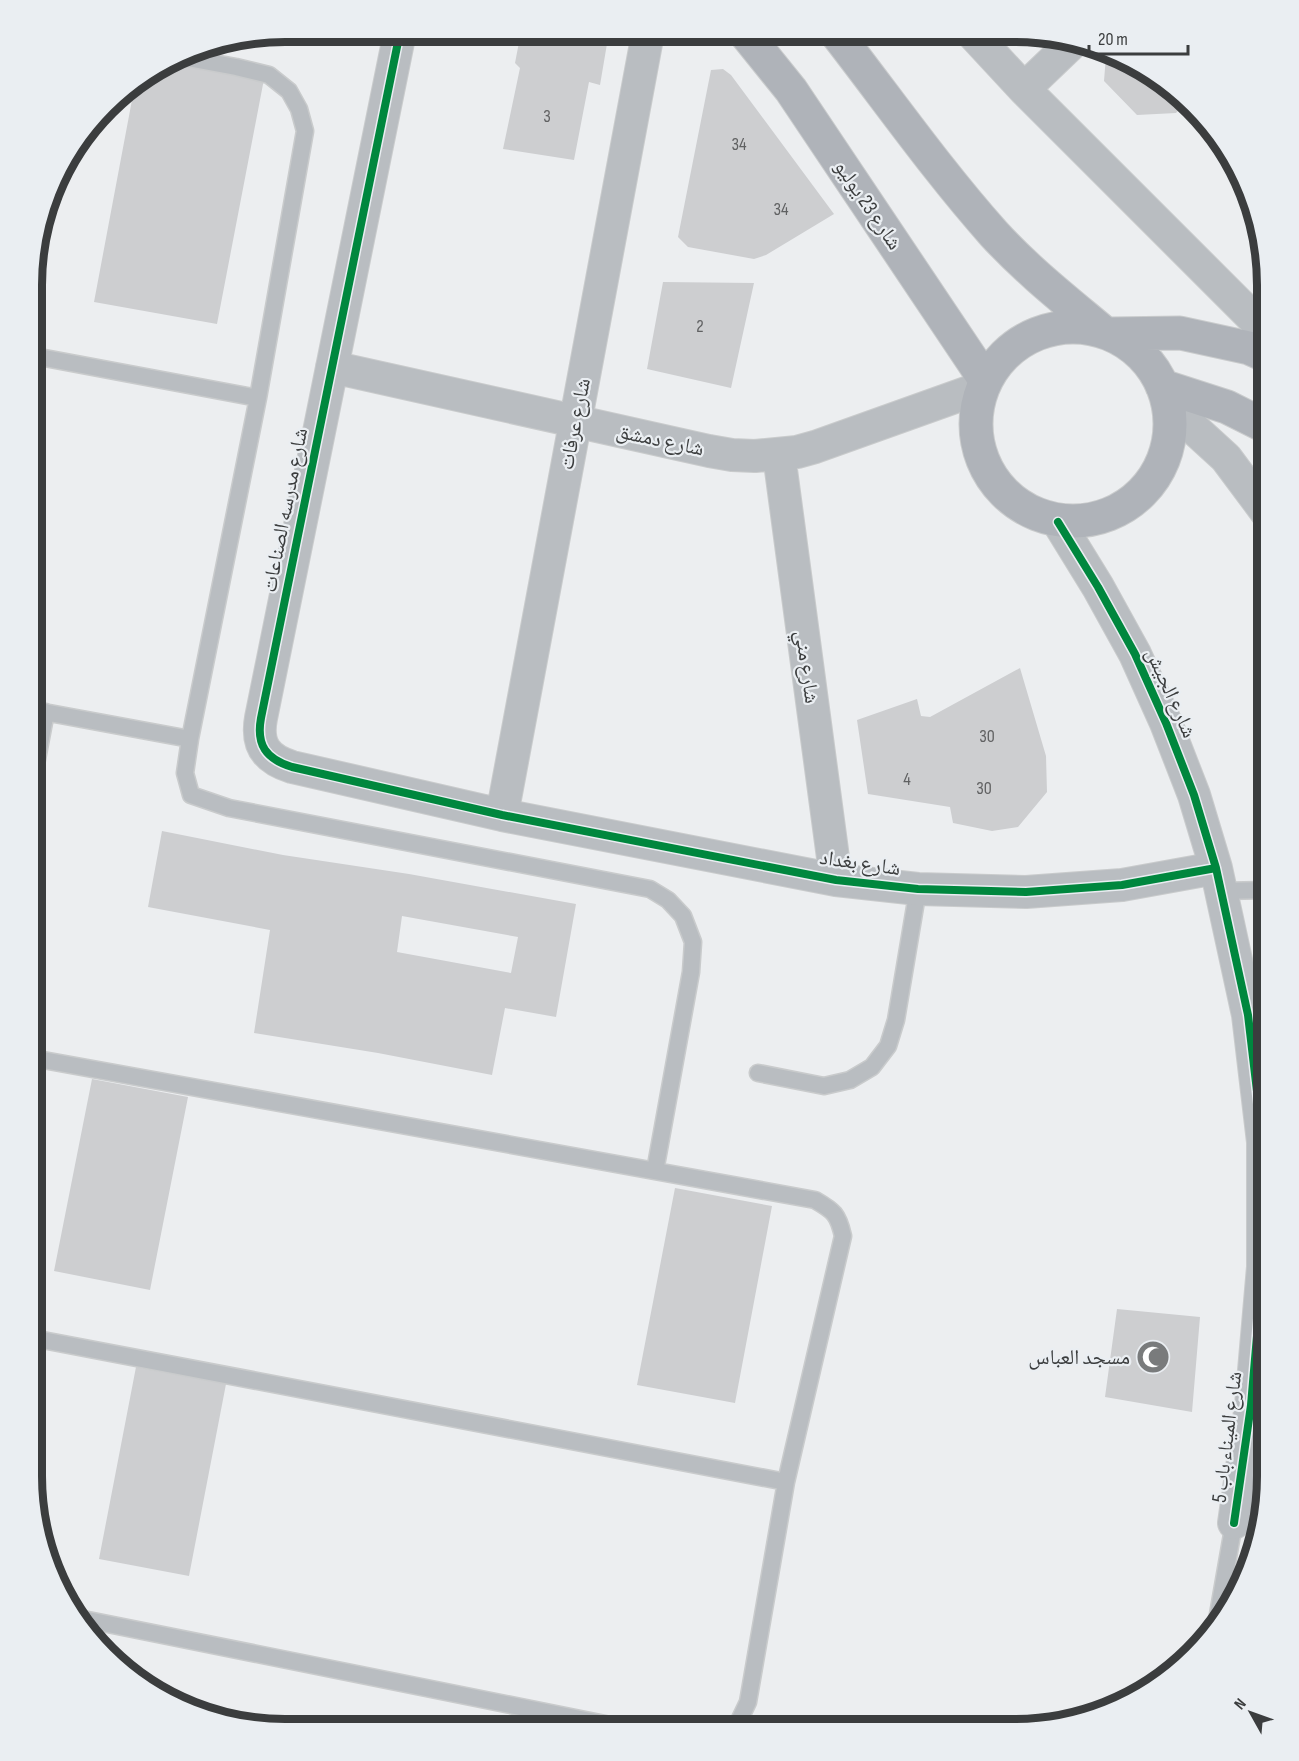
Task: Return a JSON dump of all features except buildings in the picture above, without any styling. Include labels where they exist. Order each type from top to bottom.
[{"type":"main road","name":"شارع 23 يوليو","points":[[752,42],[790,90],[984,384]]},
{"type":"main road","points":[[843,42],[948,179],[995,234],[1047,285],[1106,333],[1131,346],[1149,364],[1165,396],[1169,428],[1166,451],[1157,472],[1143,491],[1126,506],[1105,516],[1083,521],[1058,522],[1035,514],[1013,502],[995,484],[983,462],[976,437],[976,412],[984,384],[998,362],[1015,346],[1035,335],[1057,328],[1080,327],[1106,333],[1180,333],[1257,352]]},
{"type":"main road","points":[[1165,396],[1227,407],[1257,422]]},
{"type":"street","name":"شارع مدرسه الصناعات","points":[[398,42],[259,731],[268,755],[279,763],[502,814]]},
{"type":"street","name":"شارع عرفات","points":[[502,814],[646,42]]},
{"type":"street","points":[[981,42],[1024,88],[1257,321]]},
{"type":"street","points":[[1024,88],[1067,48]]},
{"type":"street","name":"شارع دمشق","points":[[332,367],[732,455],[755,456],[779,455],[815,447],[984,384]]},
{"type":"street","points":[[1165,396],[1226,458],[1257,500]]},
{"type":"street","name":"شارع مني","points":[[779,455],[836,880]]},
{"type":"street","name":"شارع الجيش","points":[[1058,522],[1135,654],[1194,795],[1219,880]]},
{"type":"street","name":"شارع بغداد","points":[[502,814],[836,880],[918,889],[1026,892],[1219,880]]},
{"type":"street","name":"شارع الميناء باب 5","points":[[1219,880],[1248,1015],[1257,1091]]},
{"type":"street","name":"شارع الميناء باب 5","points":[[1247,1525],[1251,1405],[1257,1336]]},
{"type":"lane","points":[[194,59],[269,75],[289,91],[299,109],[305,131],[258,398],[190,740],[185,772],[191,795],[229,808],[650,889],[668,900],[683,916],[693,942],[691,972],[654,1171]]},
{"type":"lane","points":[[42,358],[258,398]]},
{"type":"lane","points":[[42,712],[190,740]]},
{"type":"lane","points":[[1219,880],[1257,888]]},
{"type":"lane","points":[[758,1073],[824,1086],[850,1080],[872,1066],[888,1046],[896,1020],[918,889]]},
{"type":"lane","points":[[42,1060],[815,1200],[830,1209],[839,1220],[843,1236],[786,1482],[747,1701],[740,1719]]},
{"type":"lane","points":[[42,1340],[786,1482]]},
{"type":"lane","points":[[1225,1595],[1247,1525]]},
{"type":"lane","points":[[89,1620],[580,1719]]},
{"type":"cycle path","points":[[398,42],[261,718],[260,736],[269,755],[292,767],[502,815],[836,880],[918,889],[1026,892],[1122,885],[1216,868]]},
{"type":"cycle path","points":[[1058,522],[1135,654],[1166,723],[1194,795],[1216,868],[1248,1015],[1257,1091]]},
{"type":"cycle path","points":[[1234,1523],[1251,1405],[1257,1336]]},
{"type":"place","name":"مسجد العباس","points":[[1153,1357]]}]
